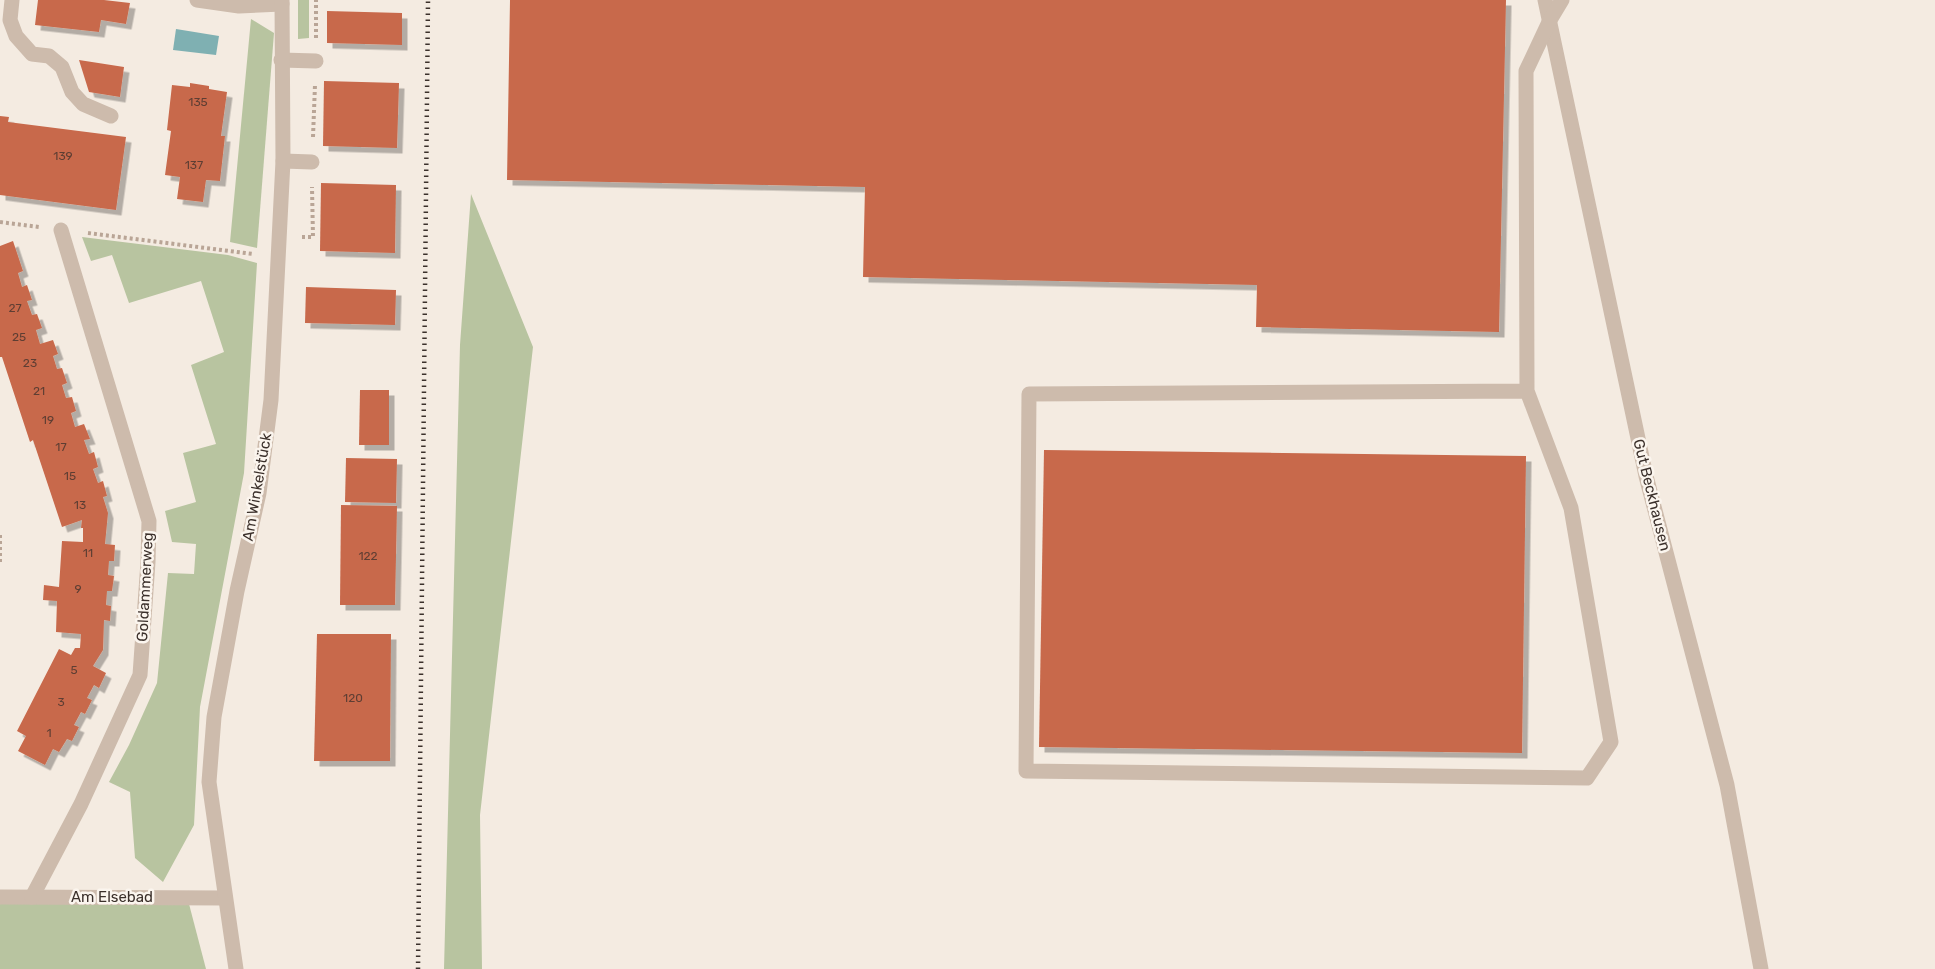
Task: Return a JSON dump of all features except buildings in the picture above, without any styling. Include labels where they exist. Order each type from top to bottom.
[{"type":"street","points":[[12,0],[5,23],[16,36],[32,54],[49,56],[62,67],[72,93],[83,104],[111,116]]},
{"type":"street","points":[[196,0],[239,6],[282,2]]},
{"type":"street","name":"Gut Beckhausen","points":[[1545,0],[1647,476],[1727,786],[1761,969]]},
{"type":"street","points":[[1527,391],[1029,394],[1026,771],[1587,778],[1611,742],[1571,508],[1527,391],[1526,71],[1562,0]]},
{"type":"street","name":"Am Winkelstück","points":[[236,969],[209,782],[214,717],[237,591],[259,493],[271,400],[283,161],[282,2]]},
{"type":"street","points":[[281,60],[316,61]]},
{"type":"street","points":[[283,161],[312,162]]},
{"type":"street","name":"Goldammerweg","points":[[32,897],[81,804],[140,675],[148,561],[149,521],[61,230]]},
{"type":"street","name":"Am Elsebad","points":[[0,897],[225,898]]},
{"type":"path","points":[[316,0],[316,61]]},
{"type":"path","points":[[0,222],[229,250]]},
{"type":"path","points":[[0,536],[0,564]]},
{"type":"green space","points":[[298,0],[309,0],[309,38],[298,39]]},
{"type":"green space","points":[[251,19],[274,33],[257,248],[230,242]]},
{"type":"green space","points":[[471,194],[533,347],[480,815],[482,969],[444,969],[460,345]]},
{"type":"green space","points":[[82,237],[228,255],[257,263],[244,473],[200,707],[194,825],[163,882],[135,858],[130,792],[109,782],[129,745],[157,683],[168,573],[194,574],[196,544],[172,542],[165,511],[196,502],[183,453],[216,444],[191,365],[224,352],[201,281],[129,303],[112,255],[91,261]]},
{"type":"green space","points":[[0,904],[189,904],[206,969],[0,969]]},
{"type":"water","points":[[176,29],[219,36],[216,55],[173,50]]},
{"type":"railway","points":[[418,969],[428,0]]}]
